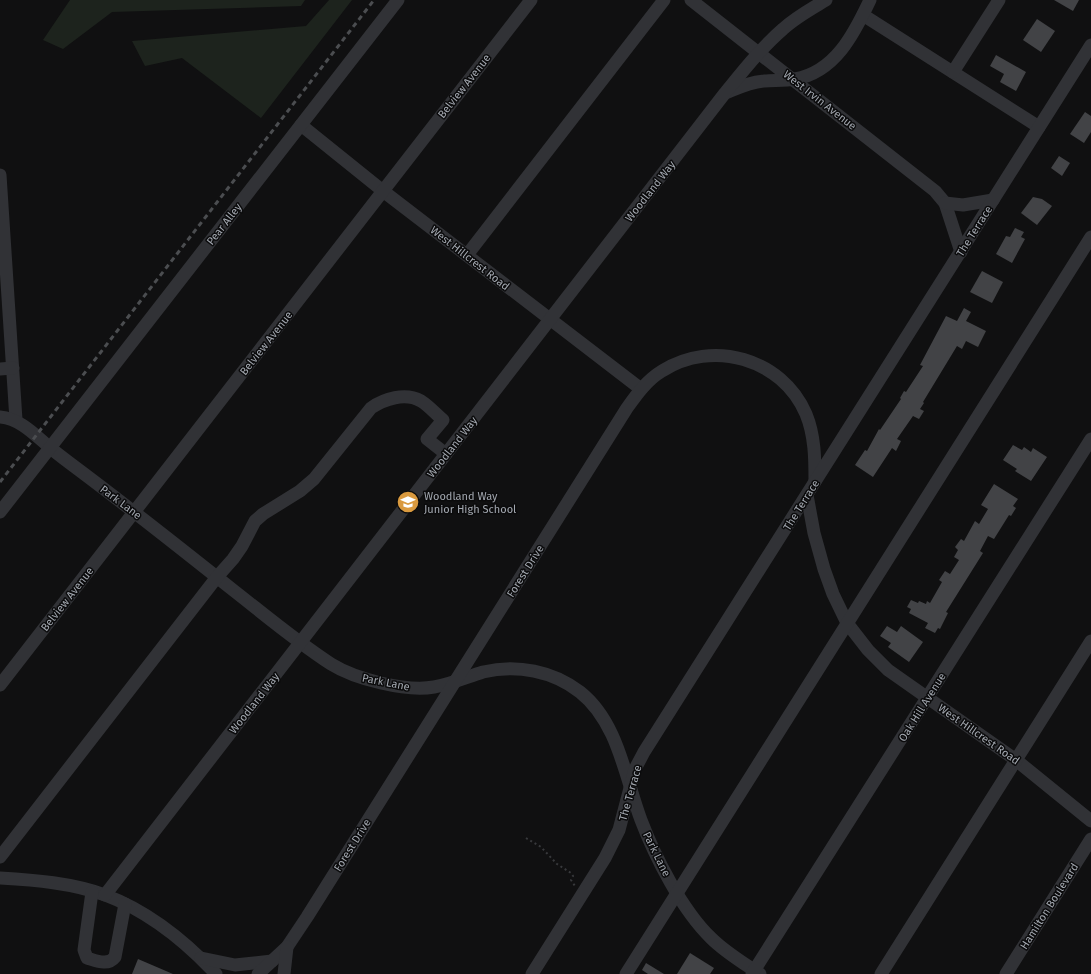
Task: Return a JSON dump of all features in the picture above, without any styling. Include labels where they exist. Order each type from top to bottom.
[{"type":"street","name":"Pear Alley","points":[[0,512],[398,0]]},
{"type":"street","name":"Belview Avenue","points":[[0,685],[530,0]]},
{"type":"street","points":[[467,255],[664,0]]},
{"type":"street","name":"West Irvin Avenue","points":[[691,0],[794,79],[935,191],[945,203],[960,252]]},
{"type":"street","name":"Woodland Way","points":[[99,893],[301,643],[725,93],[759,52],[783,29],[803,14],[826,0]]},
{"type":"street","name":"Woodland Way","points":[[725,93],[744,85],[763,81],[794,79],[812,75],[833,61],[842,50],[863,15],[870,0]]},
{"type":"street","points":[[953,72],[999,0]]},
{"type":"street","points":[[863,15],[1039,127]]},
{"type":"street","name":"The Terrace","points":[[532,974],[605,858],[619,830],[635,769],[644,752],[1091,45]]},
{"type":"street","name":"West Hillcrest Road","points":[[301,125],[383,191],[641,389]]},
{"type":"street","points":[[0,175],[6,369],[16,420]]},
{"type":"street","points":[[945,203],[963,205],[993,200]]},
{"type":"street","points":[[626,974],[1091,237]]},
{"type":"street","name":"Forest Drive","points":[[258,974],[287,947],[627,408],[641,389],[662,371],[693,358],[728,356],[748,360],[766,369],[782,381],[796,396],[805,413],[813,435],[815,483]]},
{"type":"street","points":[[0,857],[217,577],[233,559],[242,546],[255,521],[263,514],[300,491],[314,479],[362,417],[371,408],[381,402],[394,398],[411,397],[421,401],[443,420],[427,439],[446,454]]},
{"type":"street","name":"Park Lane","points":[[0,418],[16,420],[36,435],[49,448],[135,512],[301,643],[333,665],[358,676],[385,684],[407,688],[433,688],[486,672],[524,669],[538,671],[561,680],[581,693],[596,709],[609,729],[642,821],[655,852],[677,893],[694,919],[710,937],[755,973]]},
{"type":"street","name":"Oak Hill Avenue","points":[[755,973],[927,698],[1087,454],[1091,439]]},
{"type":"street","name":"West Hillcrest Road","points":[[807,495],[814,533],[833,594],[847,623],[868,650],[888,670],[1016,760],[1091,821]]},
{"type":"street","points":[[881,974],[1091,640]]},
{"type":"street","name":"Hamilton Boulevard","points":[[1006,974],[1091,839]]},
{"type":"street","points":[[0,878],[49,883],[99,893],[125,904],[152,919],[176,936],[200,957],[216,974]]},
{"type":"street","points":[[99,893],[84,950],[87,958],[107,963],[112,961],[115,957],[125,904]]},
{"type":"street","points":[[284,974],[287,947]]},
{"type":"street","points":[[200,957],[235,965],[272,961]]},
{"type":"path","points":[[526,838],[541,847],[557,864],[571,873],[573,876],[571,880],[572,883],[583,894]]},
{"type":"shaded area","points":[[70,0],[305,0],[301,6],[112,12],[63,49],[43,40]]},
{"type":"shaded area","points":[[329,0],[352,0],[261,118],[182,58],[145,66],[132,41],[306,26]]},
{"type":"building","points":[[1054,0],[1079,0],[1073,11]]},
{"type":"building","points":[[1037,19],[1055,31],[1041,52],[1023,40]]},
{"type":"building","points":[[996,55],[1026,72],[1016,91],[1000,82],[1004,74],[990,66]]},
{"type":"building","points":[[1085,112],[1091,116],[1091,132],[1084,143],[1070,134]]},
{"type":"building","points":[[1059,156],[1070,163],[1062,176],[1051,168]]},
{"type":"building","points":[[1033,197],[1042,199],[1052,206],[1037,225],[1021,213]]},
{"type":"building","points":[[1015,228],[1024,232],[1021,237],[1025,239],[1012,263],[996,254],[1006,236],[1010,237]]},
{"type":"building","points":[[982,271],[1003,282],[992,303],[970,292]]},
{"type":"building","points":[[964,308],[971,312],[966,321],[986,331],[978,347],[966,341],[962,349],[957,346],[923,402],[924,403],[920,409],[924,411],[919,419],[913,416],[897,439],[901,441],[896,451],[892,448],[873,477],[855,465],[865,450],[867,451],[879,429],[880,430],[901,399],[900,398],[904,391],[906,392],[923,366],[920,365],[946,316],[957,321]]},
{"type":"building","points":[[1013,445],[1022,450],[1024,447],[1031,452],[1033,448],[1047,457],[1031,481],[1015,471],[1017,469],[1003,460]]},
{"type":"building","points":[[994,484],[1018,499],[1013,506],[1016,508],[1011,516],[1009,515],[994,539],[988,536],[980,551],[983,553],[946,612],[948,613],[940,629],[938,628],[935,633],[925,628],[928,623],[909,613],[911,609],[907,607],[911,600],[918,603],[919,601],[926,604],[927,601],[930,603],[942,582],[939,580],[945,571],[950,574],[959,560],[954,557],[958,550],[955,547],[961,539],[964,541],[975,521],[979,524],[988,509],[981,505]]},
{"type":"building","points":[[887,626],[897,632],[901,626],[923,642],[909,662],[888,647],[891,643],[880,636]]},
{"type":"building","points":[[690,953],[714,968],[710,974],[677,974]]},
{"type":"building","points":[[138,959],[173,974],[132,974]]},
{"type":"building","points":[[646,963],[664,974],[648,974],[642,970]]},
{"type":"railway","points":[[0,482],[374,0]]},
{"type":"place","name":"Woodland Way Junior High School","points":[[408,502]]}]
